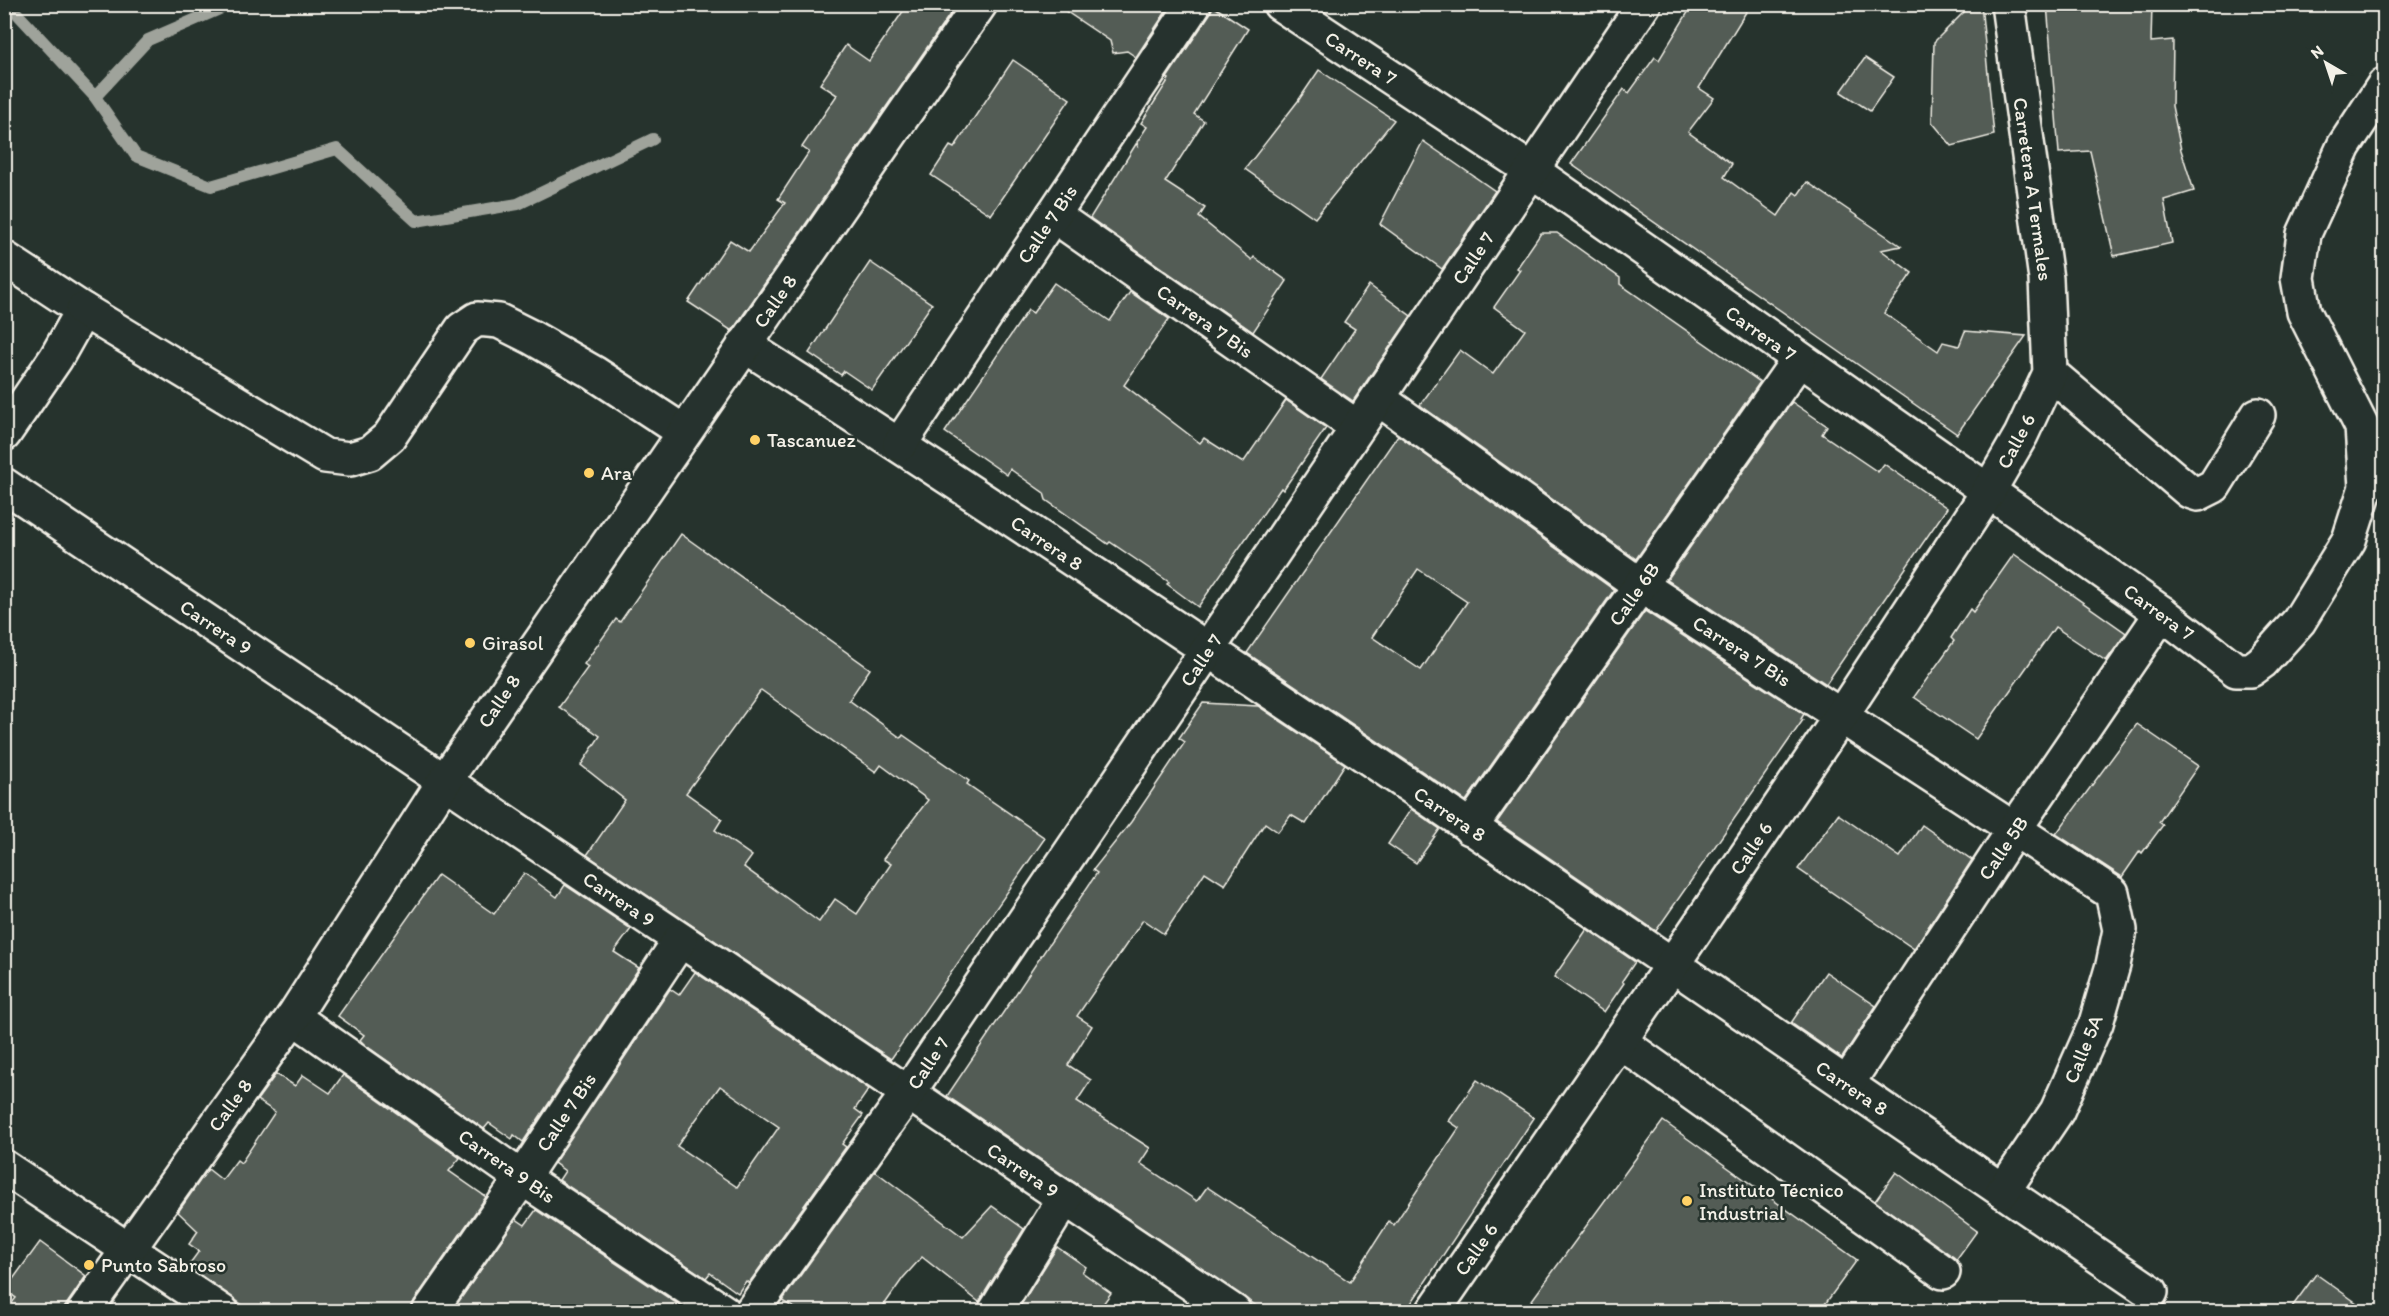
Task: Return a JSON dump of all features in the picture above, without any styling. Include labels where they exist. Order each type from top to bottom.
[{"type":"street","name":"Calle 8","points":[[84,1311],[293,1017],[444,782],[980,4]]},
{"type":"street","name":"Calle 7 Bis","points":[[900,444],[1194,4]]},
{"type":"street","name":"Carrera 7","points":[[1280,4],[1531,170],[2162,613],[2236,670],[2251,669],[2262,662],[2300,621],[2349,540],[2366,487],[2362,427],[2304,312],[2298,278],[2304,234],[2344,146],[2385,85]]},
{"type":"street","name":"Calle 7","points":[[751,1311],[908,1093],[1644,4]]},
{"type":"street","name":"Carretera A Termales","points":[[2008,4],[2046,279],[2050,374]]},
{"type":"street","name":"Carrera 7 Bis","points":[[1053,214],[1357,427]]},
{"type":"street","points":[[4,258],[83,310],[325,456],[350,459],[370,453],[389,437],[462,329],[477,319],[499,321],[531,337],[684,432]]},
{"type":"street","points":[[4,434],[56,358],[83,310]]},
{"type":"street","name":"Carrera 8","points":[[744,345],[900,444],[1208,650],[2151,1292]]},
{"type":"street","name":"Calle 6B","points":[[1470,828],[1799,359]]},
{"type":"street","points":[[2050,374],[2189,491],[2198,494],[2214,486],[2258,415]]},
{"type":"street","name":"Calle 6","points":[[1433,1311],[1841,716],[1988,492],[2021,435],[2050,374]]},
{"type":"street","name":"Carrera 7 Bis","points":[[1378,399],[1640,585],[2112,893]]},
{"type":"street","name":"Carrera 9","points":[[4,485],[1234,1311]]},
{"type":"street","name":"Calle 5B","points":[[1847,1084],[2014,830],[2162,613]]},
{"type":"street","name":"Calle 5A","points":[[2003,1191],[2057,1111],[2096,1023],[2113,965],[2120,930],[2112,893]]},
{"type":"street","name":"Calle 7 Bis","points":[[429,1311],[522,1178],[681,940]]},
{"type":"street","name":"Carrera 9 Bis","points":[[293,1017],[522,1178],[724,1311]]},
{"type":"street","points":[[1619,1041],[1943,1272]]},
{"type":"street","points":[[4,1167],[222,1311]]},
{"type":"street","points":[[995,1311],[1065,1198]]},
{"type":"building","points":[[908,4],[957,4],[732,331],[688,302],[730,240],[749,252],[785,203],[778,199],[809,152],[802,147],[837,95],[820,84],[846,45],[869,61]]},
{"type":"building","points":[[1055,4],[1171,4],[1136,57],[1127,51],[1113,53],[1110,41]]},
{"type":"building","points":[[1693,4],[1751,4],[1699,88],[1714,98],[1688,132],[1732,164],[1724,177],[1778,216],[1794,192],[1798,195],[1807,182],[1901,246],[1881,250],[1912,273],[1884,313],[1938,351],[1943,342],[1959,346],[1965,331],[2026,336],[1957,434],[1571,164],[1624,89],[1629,93],[1655,57],[1659,60]]},
{"type":"building","points":[[1972,4],[1981,4],[1994,135],[1952,146],[1932,122],[1934,42]]},
{"type":"building","points":[[2047,4],[2152,4],[2151,42],[2173,40],[2172,106],[2181,150],[2194,191],[2164,200],[2172,243],[2114,256],[2090,151],[2059,153]]},
{"type":"building","points":[[1213,6],[1248,29],[1194,114],[1204,121],[1165,182],[1205,208],[1199,217],[1252,260],[1254,257],[1287,281],[1253,332],[1090,218],[1136,144],[1138,146],[1137,142],[1147,127],[1141,123]]},
{"type":"building","points":[[1865,58],[1894,77],[1870,111],[1841,92]]},
{"type":"building","points":[[1013,60],[1070,99],[991,215],[931,175],[950,146],[954,148]]},
{"type":"building","points":[[1319,70],[1394,120],[1315,218],[1245,169]]},
{"type":"building","points":[[1423,141],[1495,191],[1442,269],[1380,224]]},
{"type":"building","points":[[1541,233],[1557,233],[1620,278],[1620,284],[1760,382],[1636,559],[1420,405],[1460,350],[1493,374],[1525,330],[1494,307],[1520,270],[1517,268]]},
{"type":"building","points":[[870,262],[932,304],[872,390],[844,371],[841,375],[809,353]]},
{"type":"building","points":[[1054,283],[1110,321],[1130,292],[1169,319],[1124,385],[1200,443],[1204,438],[1243,463],[1286,400],[1326,428],[1198,607],[1167,584],[1169,582],[1110,542],[1108,544],[1046,500],[1044,493],[1010,469],[1007,475],[945,432],[1028,310],[1033,313]]},
{"type":"building","points":[[1369,285],[1411,316],[1353,401],[1321,379],[1355,329],[1344,322]]},
{"type":"building","points":[[1792,402],[1827,426],[1822,434],[1878,472],[1884,464],[1947,508],[1826,684],[1667,580]]},
{"type":"building","points":[[1398,435],[1614,590],[1466,801],[1247,653]],"holes":[[[1418,569],[1467,602],[1421,670],[1372,637]]]},
{"type":"building","points":[[681,534],[870,669],[849,700],[901,738],[903,735],[969,781],[967,784],[1045,838],[891,1059],[587,855],[625,800],[581,765],[600,736],[559,707],[588,667],[584,664],[616,619],[620,622]],"holes":[[[761,690],[876,772],[881,765],[928,800],[883,859],[891,864],[857,914],[835,899],[819,922],[744,867],[752,856],[715,830],[722,819],[686,793]]]},
{"type":"building","points":[[2014,554],[2126,633],[2106,661],[2055,627],[1976,739],[1914,697],[1954,641],[1951,638],[1970,609],[1973,612]]},
{"type":"building","points":[[1645,611],[1804,714],[1801,719],[1803,720],[1656,931],[1497,822]]},
{"type":"building","points":[[1203,703],[1258,706],[1345,764],[1306,824],[1291,815],[1278,832],[1265,823],[1225,885],[1205,872],[1164,934],[1143,920],[1077,1016],[1092,1026],[1068,1065],[1091,1080],[1077,1101],[1150,1148],[1140,1163],[1197,1201],[1207,1187],[1350,1282],[1389,1221],[1394,1225],[1459,1128],[1449,1121],[1477,1080],[1534,1118],[1406,1311],[1264,1311],[947,1096],[1097,873],[1093,870],[1131,822],[1185,742],[1179,738]]},
{"type":"building","points":[[2137,724],[2198,766],[2159,822],[2163,825],[2142,853],[2140,851],[2122,877],[2056,834]]},
{"type":"building","points":[[1411,809],[1440,829],[1416,863],[1388,844]]},
{"type":"building","points":[[1838,814],[1900,857],[1922,825],[1972,860],[1914,949],[1798,869]]},
{"type":"building","points":[[524,873],[557,897],[565,885],[631,929],[614,952],[639,968],[523,1142],[514,1135],[512,1139],[489,1123],[484,1129],[365,1045],[360,1040],[364,1035],[338,1016],[438,875],[494,914]]},
{"type":"building","points":[[1587,929],[1635,962],[1604,1012],[1554,977]]},
{"type":"building","points":[[695,972],[869,1089],[855,1109],[863,1115],[842,1144],[846,1147],[749,1283],[746,1281],[738,1293],[710,1273],[706,1278],[559,1180],[565,1171],[554,1163],[670,989],[679,995]],"holes":[[[720,1086],[779,1127],[737,1187],[677,1146]]]},
{"type":"building","points":[[1826,972],[1876,1006],[1842,1058],[1791,1023]]},
{"type":"building","points":[[276,1074],[295,1086],[303,1075],[330,1093],[343,1075],[460,1158],[449,1171],[486,1197],[414,1301],[410,1311],[251,1311],[188,1266],[199,1251],[189,1244],[198,1231],[178,1212],[208,1169],[222,1180],[237,1160],[241,1163],[275,1112],[257,1100]]},
{"type":"building","name":"Instituto Técnico Industrial","points":[[1663,1121],[1857,1260],[1820,1311],[1524,1311]]},
{"type":"building","points":[[875,1171],[963,1237],[992,1206],[1024,1229],[979,1302],[922,1257],[903,1278],[880,1311],[800,1311],[782,1301]]},
{"type":"building","points":[[1896,1172],[1977,1231],[1956,1260],[1875,1201]]},
{"type":"building","points":[[536,1210],[685,1309],[684,1311],[452,1311],[516,1219],[525,1225]]},
{"type":"building","points":[[40,1242],[86,1276],[62,1311],[5,1311],[16,1298],[5,1290]]},
{"type":"building","points":[[1057,1247],[1086,1267],[1082,1272],[1111,1293],[1098,1311],[1017,1311]]},
{"type":"building","points":[[2316,1274],[2340,1291],[2368,1311],[2289,1311]]},
{"type":"waterway","points":[[11,7],[95,97],[148,40],[231,4]]},
{"type":"waterway","points":[[95,97],[136,156],[211,186],[337,149],[416,221],[518,204],[653,139]]},
{"type":"place","name":"Tascanuez","points":[[755,440]]},
{"type":"place","name":"Ara","points":[[589,473]]},
{"type":"place","name":"Girasol","points":[[470,643]]},
{"type":"place","name":"Instituto Técnico Industrial","points":[[1687,1201]]},
{"type":"place","name":"Punto Sabroso","points":[[89,1265]]}]
